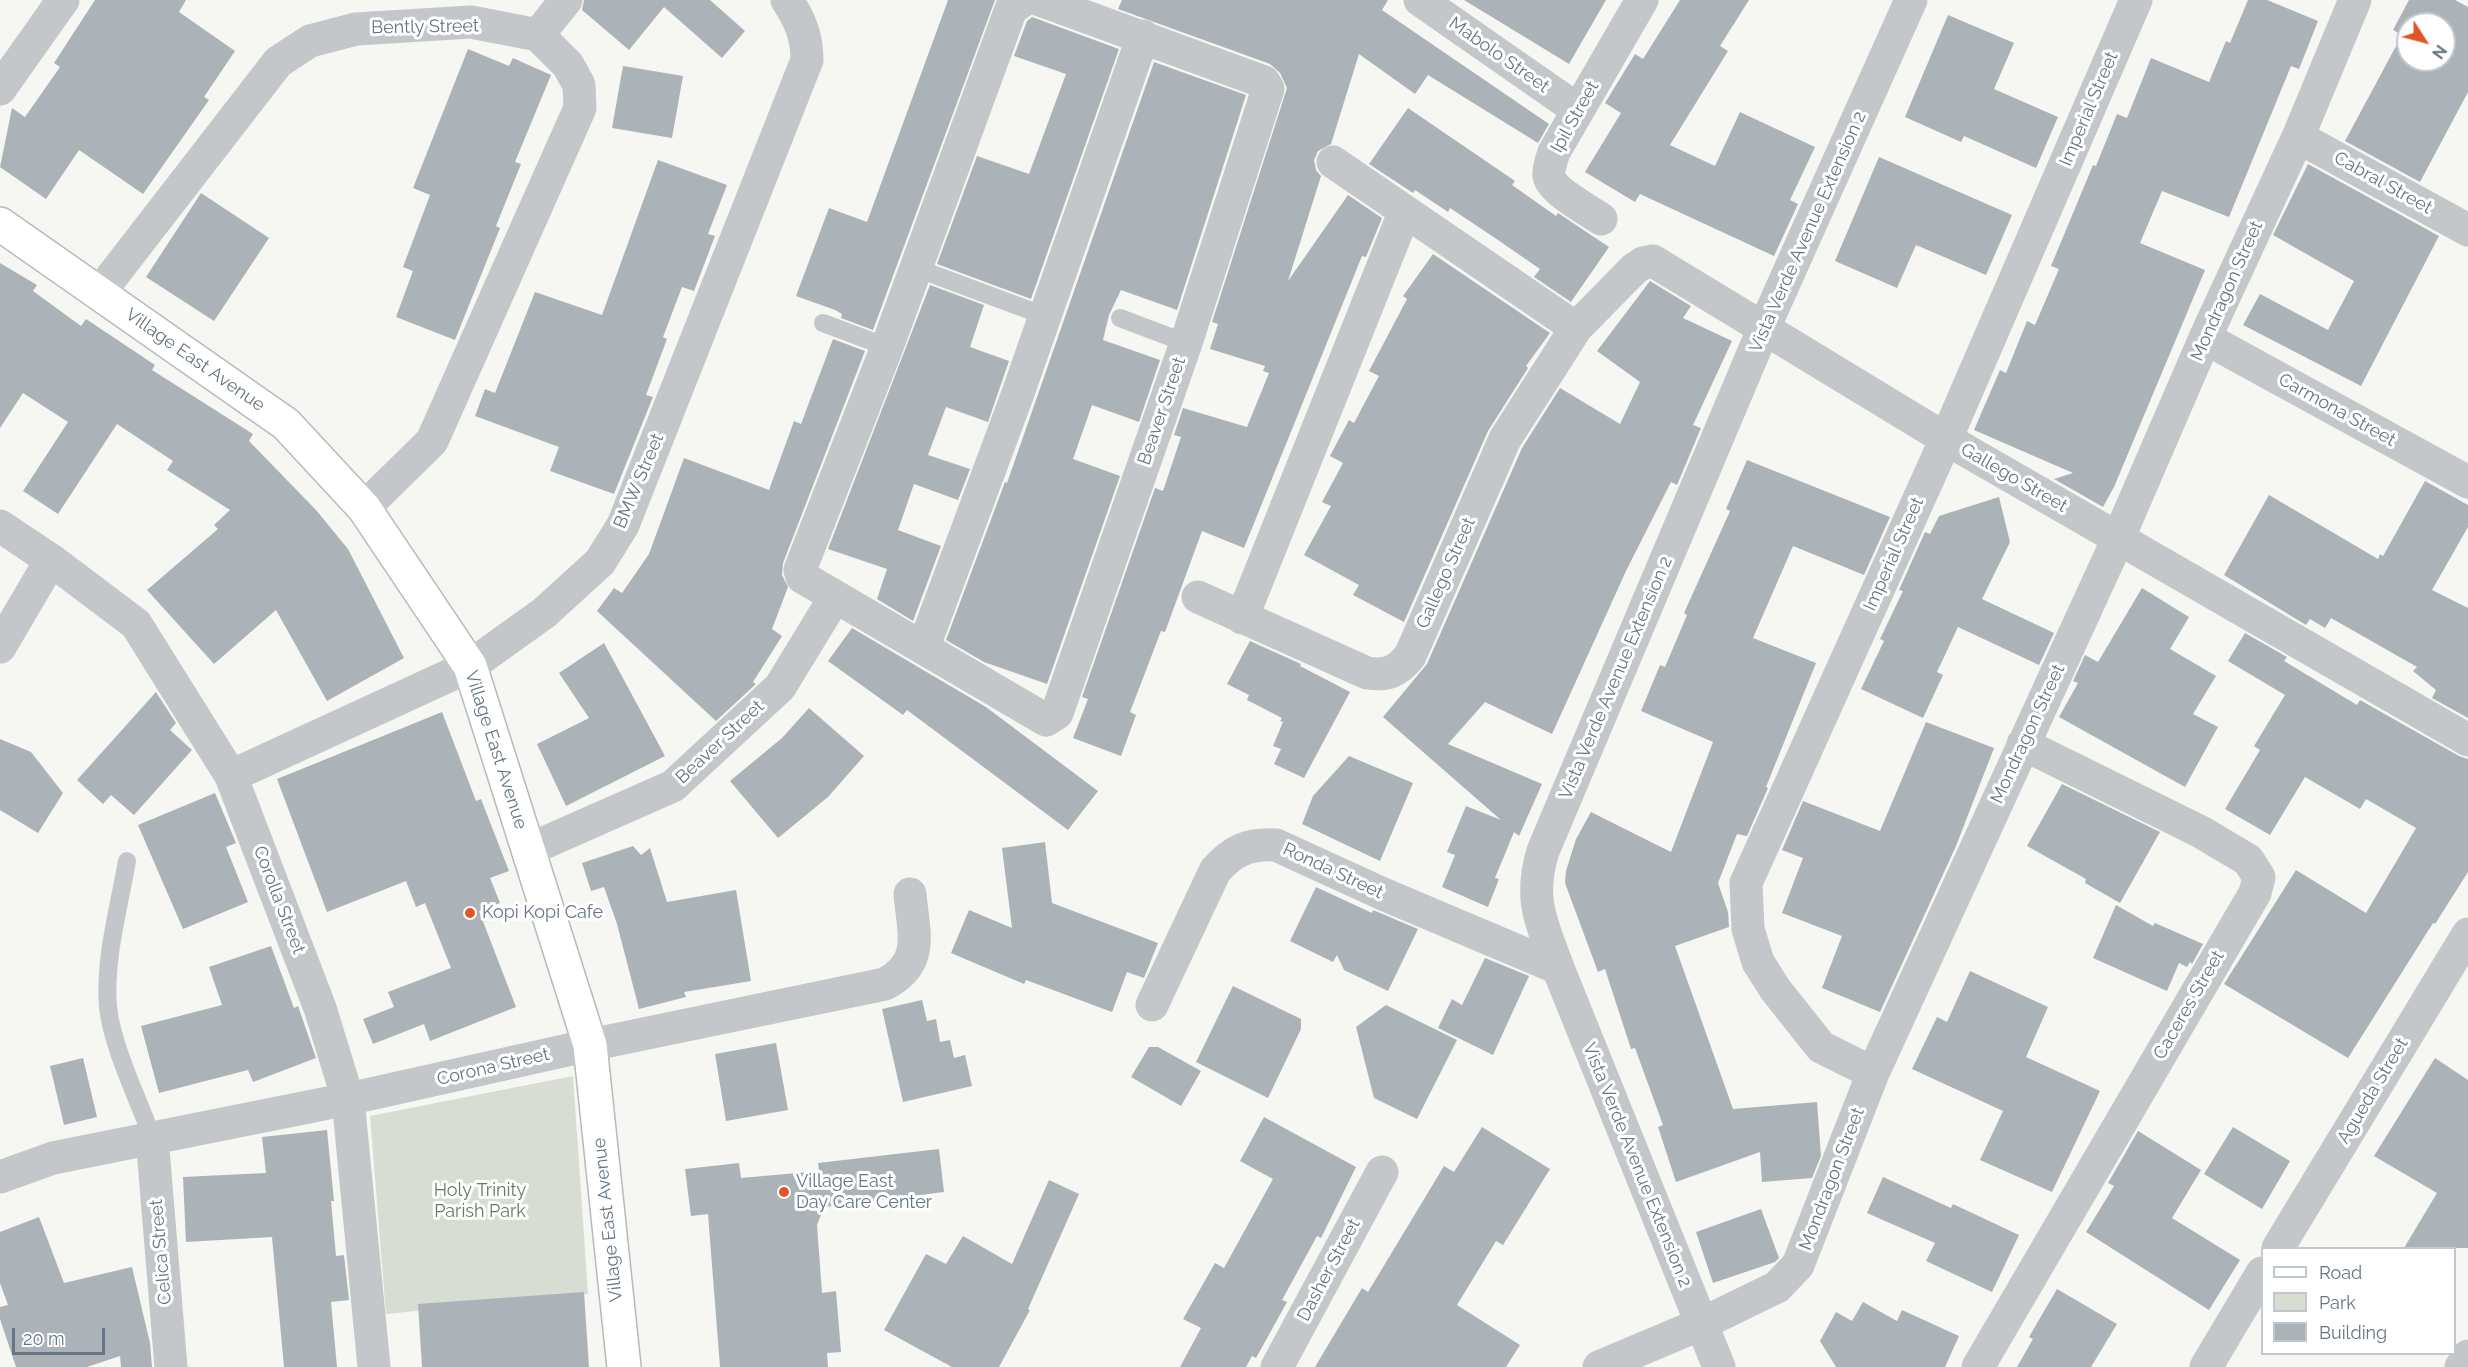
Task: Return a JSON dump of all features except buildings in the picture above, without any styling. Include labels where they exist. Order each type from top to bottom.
[{"type":"street","points":[[0,89],[63,0]]},
{"type":"street","points":[[364,508],[432,441],[580,108],[579,85],[568,64],[538,35],[566,0]]},
{"type":"street","name":"BMW Street","points":[[231,776],[470,666],[544,613],[600,562],[623,525],[807,60],[807,39],[798,17],[787,0]]},
{"type":"street","name":"Beaver Street","points":[[1024,0],[1011,9],[887,347],[800,566],[802,577],[924,646],[1042,719],[1050,720],[1055,716],[1186,342],[1268,89],[1264,82],[1040,0]]},
{"type":"street","name":"Ipil Street","points":[[1601,219],[1553,186],[1549,175],[1554,152],[1642,0]]},
{"type":"street","name":"Vista Verde Avenue Extension 2","points":[[1719,1367],[1558,968],[1537,909],[1535,876],[1543,851],[1763,330],[1911,0]]},
{"type":"street","name":"Imperial Street","points":[[1873,1073],[1821,1047],[1775,989],[1758,962],[1748,929],[1746,883],[1946,439],[2136,0]]},
{"type":"street","name":"Mondragon Street","points":[[1599,1367],[1701,1324],[1777,1287],[1798,1265],[1873,1073],[2118,539],[2205,338],[2298,137],[2355,0]]},
{"type":"street","name":"Mabolo Street","points":[[1430,3],[1578,110]]},
{"type":"street","name":"Bently Street","points":[[100,292],[278,62],[310,41],[356,29],[471,22],[538,35]]},
{"type":"street","points":[[924,646],[1045,316],[1143,36]]},
{"type":"street","name":"Cabral Street","points":[[2298,137],[2468,230]]},
{"type":"street","points":[[1333,162],[1576,328]]},
{"type":"street","points":[[1242,618],[1405,211]]},
{"type":"street","name":"Village East Avenue","points":[[0,224],[286,424],[364,508],[470,666],[590,1045],[624,1367]]},
{"type":"street","name":"Gallego Street","points":[[1198,597],[1367,673],[1380,675],[1392,673],[1402,666],[1410,656],[1505,439],[1576,328],[1634,269],[1643,263],[1653,261],[1763,330],[1946,439],[2468,740]]},
{"type":"street","name":"Carmona Street","points":[[2205,338],[2468,483]]},
{"type":"street","name":"Corolla Street","points":[[0,526],[51,560],[136,624],[231,776],[320,1008],[348,1099],[374,1367]]},
{"type":"street","points":[[0,647],[51,560]]},
{"type":"street","name":"Beaver Street","points":[[528,850],[673,786],[780,687],[835,597]]},
{"type":"street","name":"Caceres Street","points":[[1978,1367],[2254,893],[2259,877],[2248,860],[2201,832],[2023,744]]},
{"type":"street","name":"Ronda Street","points":[[1152,1005],[1215,871],[1227,856],[1259,844],[1276,845],[1383,894],[1558,968]]},
{"type":"street","name":"Corona Street","points":[[0,1177],[53,1158],[348,1099],[590,1045],[885,984],[906,969],[915,951],[910,894]]},
{"type":"street","name":"Agueda Street","points":[[2279,1247],[2468,934]]},
{"type":"street","name":"Celica Street","points":[[152,1137],[171,1367]]},
{"type":"street","name":"Dasher Street","points":[[1277,1367],[1382,1172]]},
{"type":"street","points":[[2206,1367],[2261,1275]]},
{"type":"street","points":[[2462,1367],[2468,1356]]},
{"type":"lane","points":[[916,268],[1045,316]]},
{"type":"lane","points":[[1120,318],[1186,342]]},
{"type":"lane","points":[[823,323],[887,347]]},
{"type":"lane","points":[[127,861],[111,958],[108,1008],[112,1029],[152,1137]]},
{"type":"green space","name":"Holy Trinity Parish Park","points":[[573,1076],[588,1294],[386,1314],[370,1116]]},
{"type":"place","name":"Kopi Kopi Cafe","points":[[470,913]]},
{"type":"place","name":"Village East Day Care Center","points":[[784,1192]]}]
